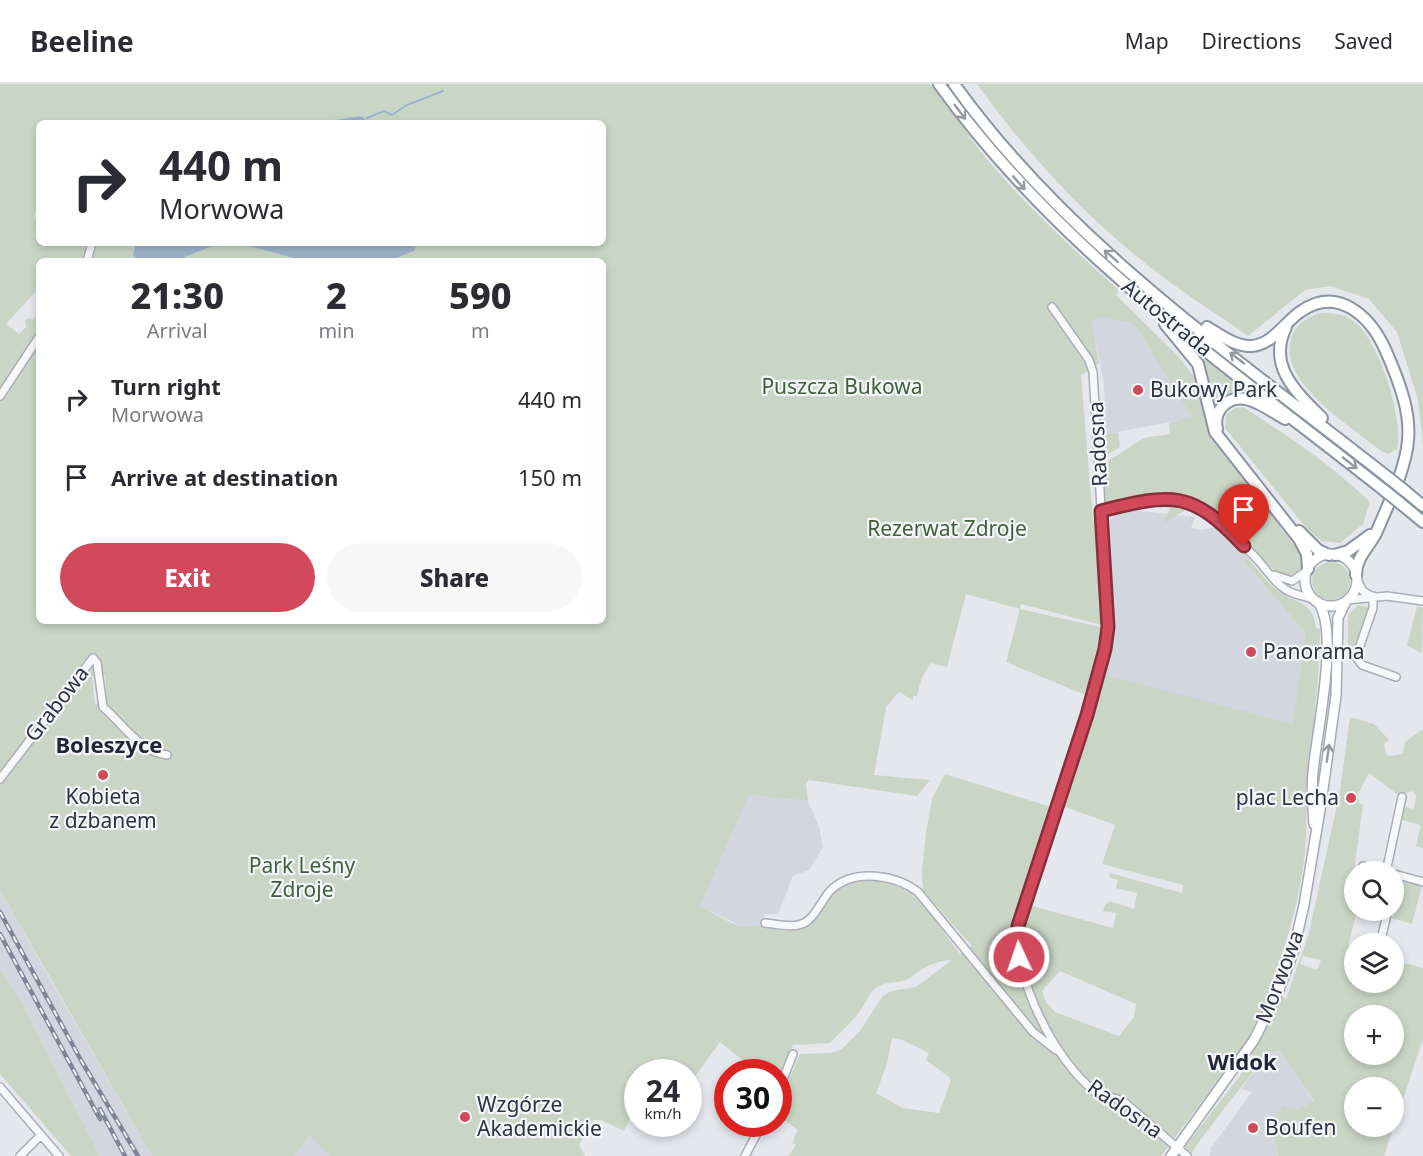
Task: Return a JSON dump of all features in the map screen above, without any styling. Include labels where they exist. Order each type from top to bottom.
[{"type":"highway","name":"Autostrada","points":[[939,84],[984,144],[1028,193],[1080,245],[1123,283],[1423,522]]},
{"type":"highway","name":"Autostrada","points":[[954,84],[1003,146],[1053,201],[1111,256],[1423,506]]},
{"type":"highway","points":[[1123,283],[1194,358],[1201,373],[1210,421],[1221,441],[1281,515],[1305,550],[1308,569]]},
{"type":"highway","points":[[1173,307],[1227,339],[1244,345],[1264,342],[1309,306],[1338,303],[1361,313],[1381,339],[1405,398],[1410,432],[1405,462],[1373,539],[1359,559],[1356,576]]},
{"type":"highway","points":[[1288,322],[1280,347],[1280,360],[1285,377],[1296,392],[1365,460]]},
{"type":"highway","points":[[1221,441],[1216,424],[1217,414],[1229,401],[1240,398],[1256,403],[1315,436]]},
{"type":"highway","points":[[1281,515],[1314,546],[1332,555],[1348,552],[1364,540],[1382,517]]},
{"type":"main road","points":[[1332,555],[1347,560],[1356,576],[1354,591],[1346,601],[1330,606],[1316,601],[1306,586],[1308,569],[1316,560],[1332,555]]},
{"type":"main road","name":"Morwowa","points":[[1312,853],[1312,773],[1325,670],[1325,618],[1316,601]]},
{"type":"main road","name":"Morwowa","points":[[1174,1152],[1237,1067],[1271,1007],[1298,935],[1335,707],[1338,615],[1346,601]]},
{"type":"street","name":"Radosna","points":[[1053,307],[1089,360],[1093,372],[1108,627],[1105,649],[1087,715],[1021,915],[1017,936],[1026,982],[1058,1052],[1096,1093],[1113,1096],[1124,1102],[1174,1152],[1187,1156]]},
{"type":"street","points":[[0,396],[36,342]]},
{"type":"street","points":[[1101,511],[1156,498],[1187,502],[1218,520],[1276,577],[1288,581],[1297,579],[1308,569]]},
{"type":"street","points":[[1262,564],[1286,590],[1316,601]]},
{"type":"street","points":[[1356,576],[1363,591],[1373,596]]},
{"type":"street","points":[[1373,596],[1373,609],[1356,650],[1356,657],[1362,665],[1396,676]]},
{"type":"street","points":[[1346,601],[1373,596],[1423,601]]},
{"type":"street","name":"Grabowa","points":[[0,779],[93,658],[97,663],[103,707],[121,722],[142,747],[166,755]]},
{"type":"street","points":[[1387,861],[1402,797]]},
{"type":"street","points":[[765,923],[793,926],[807,921],[836,886],[855,878],[873,877],[902,882],[918,892],[1033,1032],[1058,1052]]},
{"type":"street","points":[[1404,877],[1423,882]]},
{"type":"street","points":[[791,1059],[793,1054]]},
{"type":"street","points":[[0,1087],[59,1156]]},
{"type":"street","points":[[20,1156],[41,1135]]},
{"type":"street","points":[[745,1156],[755,1137]]},
{"type":"shaded area","points":[[1101,317],[1134,324],[1193,418],[1100,435],[1099,408],[1105,405],[1104,384],[1092,322]]},
{"type":"shaded area","points":[[1130,510],[1195,517],[1191,528],[1201,530],[1217,527],[1248,558],[1245,562],[1305,633],[1293,725],[1106,675],[1114,626],[1110,519],[1119,512]]},
{"type":"shaded area","points":[[749,795],[808,801],[819,827],[823,847],[809,870],[793,876],[778,914],[765,914],[760,926],[743,927],[700,906]]},
{"type":"shaded area","points":[[0,890],[152,1156],[100,1156],[23,1005],[0,970]]},
{"type":"shaded area","points":[[1269,1051],[1280,1051],[1314,1102],[1265,1130],[1273,1136],[1279,1156],[1210,1156],[1211,1148],[1252,1092],[1241,1089]]},
{"type":"shaded area","points":[[310,1135],[317,1140],[329,1156],[295,1156]]},
{"type":"green space","name":"Park Leśny Zdroje","points":[[0,84],[930,84],[985,157],[1017,193],[1119,290],[1116,295],[1177,355],[1195,378],[1209,431],[1280,520],[1280,527],[1293,544],[1296,542],[1303,553],[1303,568],[1291,577],[1279,573],[1219,515],[1191,499],[1177,495],[1148,496],[1103,508],[1105,463],[1144,438],[1170,434],[1169,423],[1192,417],[1134,324],[1101,317],[1092,322],[1099,364],[1081,375],[1102,625],[1021,604],[1020,609],[966,594],[947,667],[930,663],[921,680],[917,696],[913,696],[913,700],[899,692],[886,707],[874,775],[930,780],[917,796],[809,780],[806,784],[808,801],[749,795],[700,906],[743,927],[764,926],[787,931],[796,930],[814,920],[831,896],[841,887],[863,881],[881,881],[909,892],[920,902],[960,954],[972,946],[923,891],[922,872],[932,799],[945,774],[1051,807],[1021,903],[1113,928],[1116,913],[1103,911],[1105,905],[1110,901],[1134,909],[1137,893],[1116,888],[1118,880],[1109,877],[1110,873],[1182,893],[1183,885],[1102,864],[1115,825],[1063,806],[1106,675],[1293,724],[1305,633],[1245,562],[1248,558],[1277,590],[1307,607],[1316,628],[1320,629],[1304,858],[1296,903],[1271,990],[1286,999],[1309,933],[1340,791],[1350,717],[1374,724],[1389,740],[1384,744],[1387,756],[1403,754],[1405,742],[1423,729],[1423,848],[1416,846],[1421,825],[1401,820],[1405,807],[1414,809],[1416,796],[1412,791],[1398,795],[1369,773],[1358,794],[1359,803],[1363,805],[1355,861],[1344,861],[1344,921],[1354,921],[1351,933],[1344,933],[1344,993],[1404,993],[1404,963],[1423,968],[1423,1039],[1404,1096],[1404,1077],[1344,1077],[1344,1137],[1390,1137],[1384,1156],[1279,1156],[1273,1137],[1265,1130],[1283,1106],[1298,1110],[1314,1101],[1280,1051],[1269,1051],[1192,1154],[1186,1151],[1185,1147],[1255,1056],[1241,1050],[1161,1156],[788,1156],[796,1145],[792,1143],[798,1130],[792,1125],[792,1073],[800,1054],[831,1053],[842,1049],[860,1031],[882,997],[891,991],[916,987],[952,960],[934,963],[906,980],[883,984],[876,988],[855,1017],[830,1043],[793,1045],[787,1059],[741,1059],[720,1042],[702,1067],[702,1059],[624,1059],[624,1131],[601,1120],[594,1120],[579,1145],[585,1156],[329,1156],[310,1135],[295,1156],[152,1156],[0,890]],"holes":[[[105,675],[107,704],[95,704],[92,676]],[[1303,956],[1321,960],[1317,970],[1300,964]],[[1060,971],[1136,1004],[1134,1017],[1119,1036],[1055,1012],[1046,1002],[1042,991]],[[892,1038],[900,1039],[929,1053],[926,1060],[951,1080],[939,1113],[903,1108],[876,1093],[887,1064]]]},
{"type":"green space","points":[[977,84],[1423,84],[1423,444],[1418,400],[1397,332],[1369,299],[1330,286],[1305,290],[1248,336],[1162,276],[1079,205],[1015,134]]},
{"type":"green space","points":[[212,246],[249,246],[293,258],[182,258]]},
{"type":"green space","points":[[1320,313],[1333,313],[1352,320],[1362,329],[1380,361],[1397,418],[1397,449],[1389,454],[1381,451],[1320,402],[1306,387],[1296,371],[1290,355],[1291,339],[1295,329],[1302,322]]},
{"type":"green space","points":[[1194,348],[1251,394],[1256,397],[1213,410]]},
{"type":"green space","points":[[1243,407],[1325,463],[1370,502],[1363,524],[1340,543],[1322,541],[1308,530],[1225,428],[1226,415],[1235,408]]},
{"type":"green space","points":[[1118,432],[1120,447],[1103,457],[1100,435]]},
{"type":"green space","points":[[1180,504],[1187,509],[1164,523],[1170,507]]},
{"type":"green space","points":[[1331,562],[1344,568],[1350,581],[1344,594],[1331,600],[1318,594],[1312,581],[1318,568]]},
{"type":"green space","points":[[1358,605],[1369,607],[1352,654],[1348,654],[1348,616]]},
{"type":"green space","points":[[1417,606],[1423,608],[1422,653],[1407,646]]},
{"type":"green space","points":[[1020,609],[1105,628],[1099,662],[1088,696],[1006,662]]},
{"type":"green space","points":[[1404,882],[1422,886],[1412,924],[1402,921],[1404,921]]},
{"type":"green space","points":[[0,970],[23,1005],[100,1156],[71,1156],[0,1074]]},
{"type":"water","points":[[361,116],[367,120],[334,120]]},
{"type":"water","points":[[134,246],[212,246],[182,258],[136,258],[133,255]]},
{"type":"water","points":[[249,246],[416,246],[414,251],[396,258],[293,258]]},
{"type":"waterway","points":[[367,118],[384,111],[392,115],[407,105],[443,91]]},
{"type":"railway","points":[[0,912],[82,1062],[138,1156]]},
{"type":"railway","points":[[0,934],[100,1119]]},
{"type":"railway","points":[[100,1109],[125,1156]]},
{"type":"place","name":"Bukowy Park","points":[[1138,390]]},
{"type":"place","name":"Panorama","points":[[1251,652]]},
{"type":"place","name":"Kobieta z dzbanem","points":[[103,775]]},
{"type":"place","name":"plac Lecha","points":[[1351,798]]},
{"type":"place","name":"Wzgórze Akademickie","points":[[465,1117]]},
{"type":"place","name":"Boufen","points":[[1253,1128]]},
{"type":"district","name":"Boleszyce","points":[[109,745]]},
{"type":"district","name":"Widok","points":[[1242,1062]]},
{"type":"route","points":[[1019,957],[1017,936],[1021,915],[1087,715],[1105,649],[1108,627],[1101,511],[1156,498],[1178,499],[1207,511],[1225,525],[1244,546]]},
{"type":"park label","name":"Puszcza Bukowa","points":[[842,387]]},
{"type":"park label","name":"Rezerwat Zdroje","points":[[947,529]]}]
